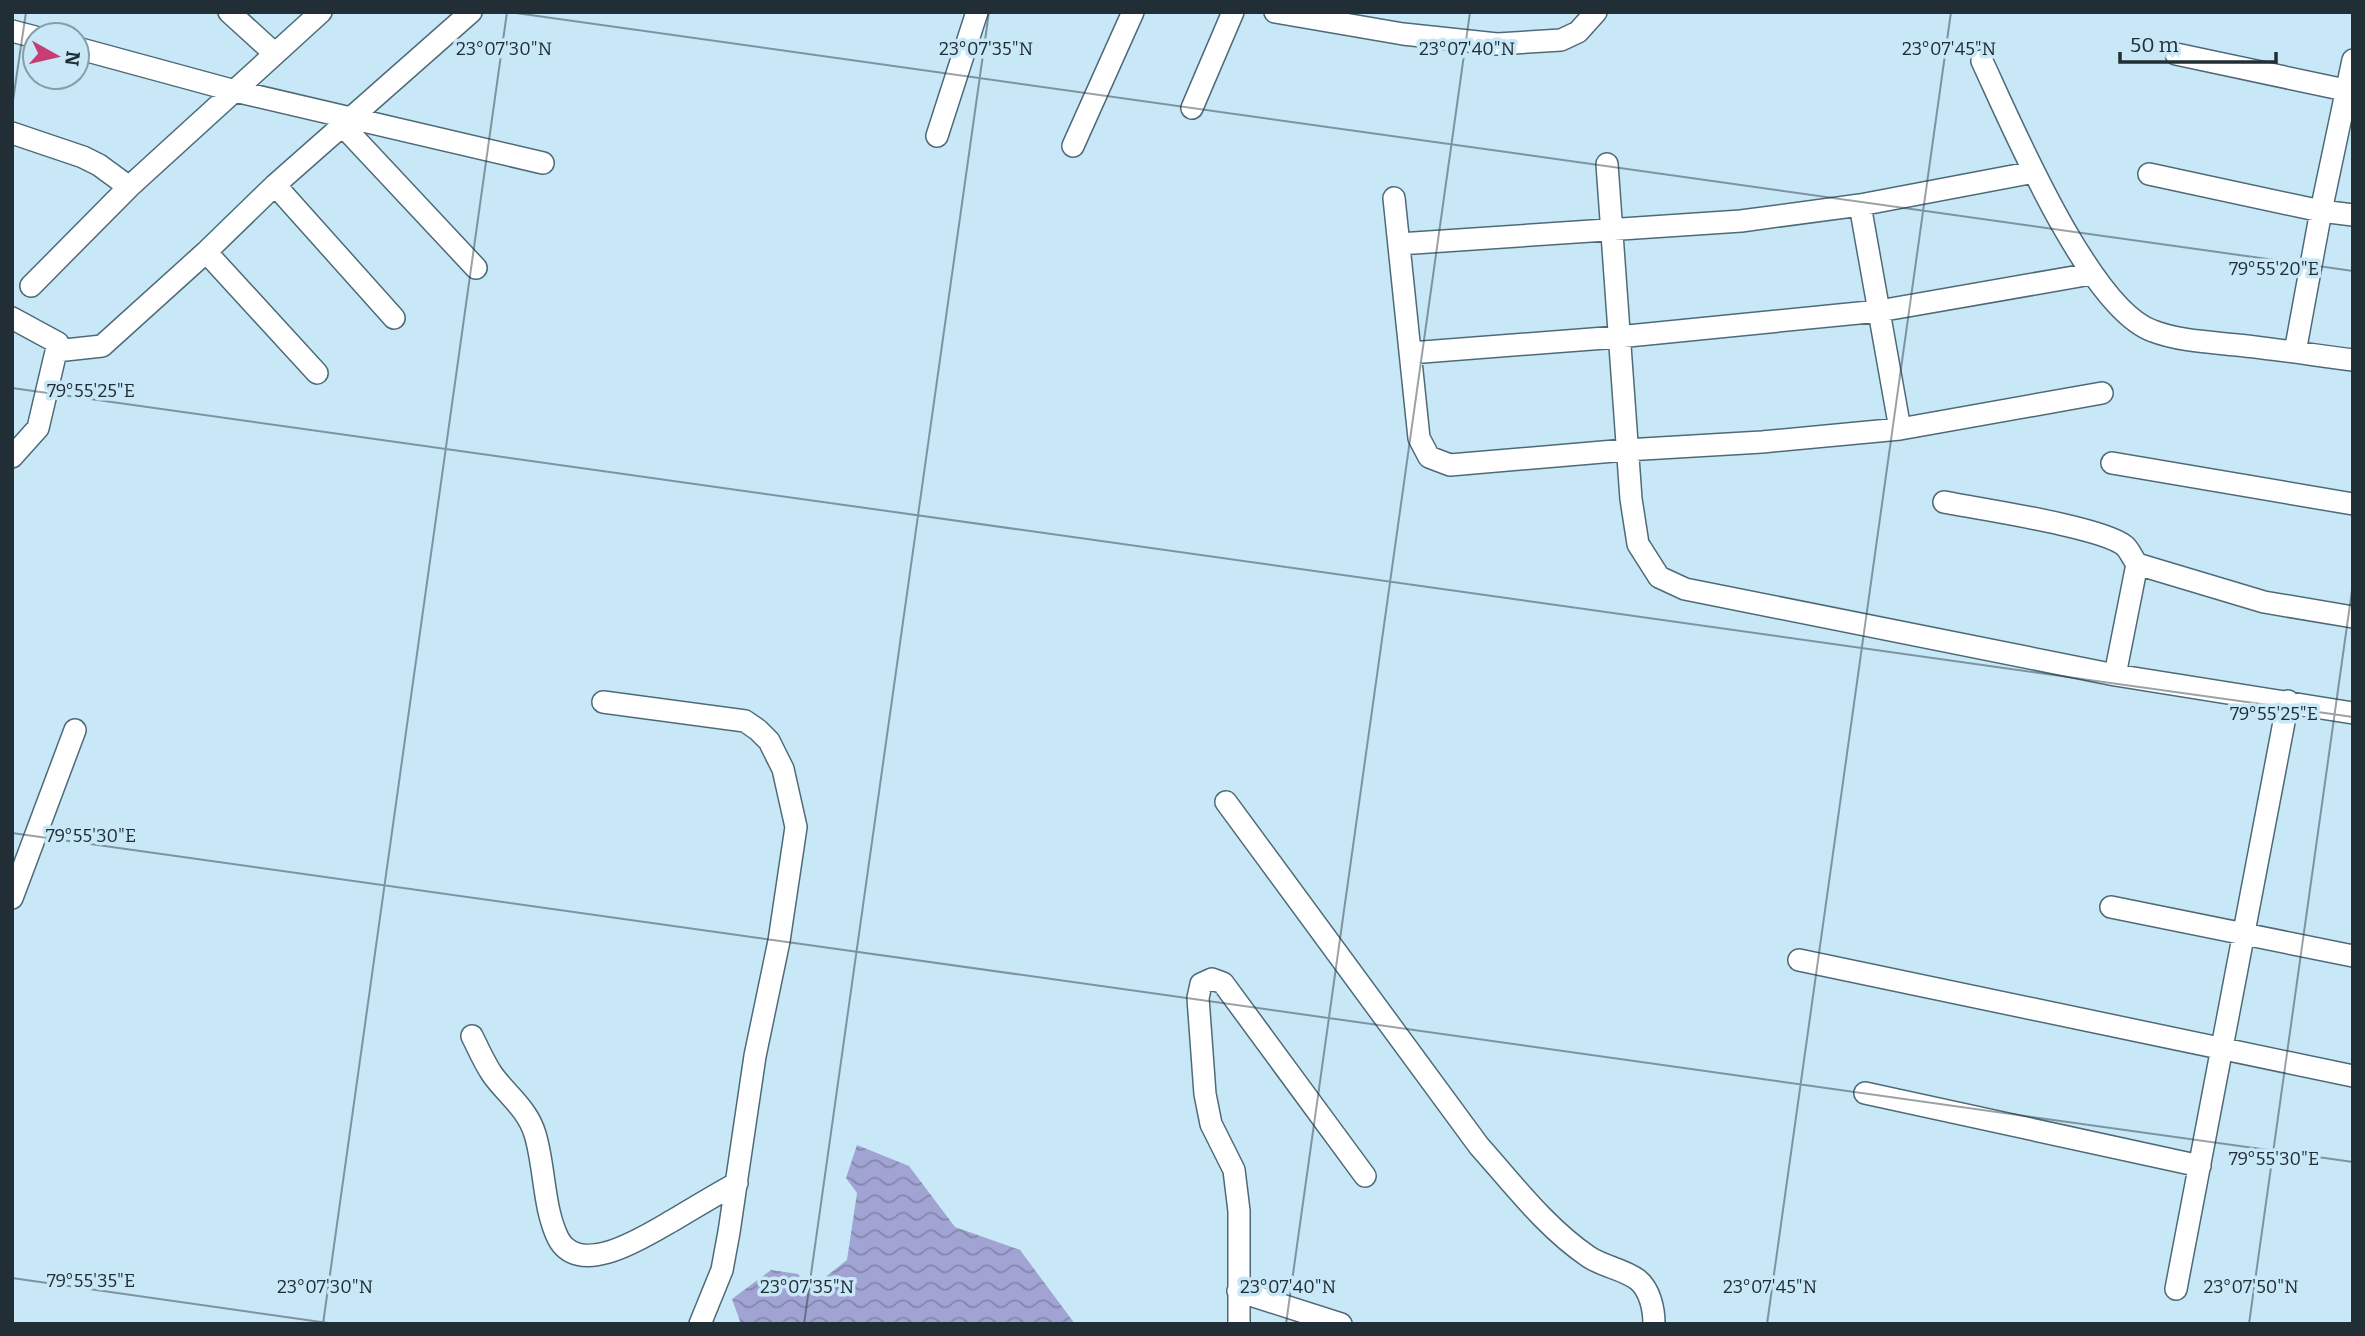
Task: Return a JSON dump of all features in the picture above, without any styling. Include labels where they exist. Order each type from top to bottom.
[{"type":"street","points":[[229,12],[274,53]]},
{"type":"street","points":[[31,286],[129,187],[321,12]]},
{"type":"street","points":[[56,351],[102,346],[275,185],[471,12]]},
{"type":"street","points":[[937,136],[977,12]]},
{"type":"street","points":[[1073,146],[1133,12]]},
{"type":"street","points":[[1192,108],[1233,12]]},
{"type":"street","points":[[1275,12],[1403,34],[1497,44],[1562,40],[1578,32],[1596,12]]},
{"type":"street","points":[[91,52],[348,122],[543,163]]},
{"type":"street","points":[[2176,54],[2345,90]]},
{"type":"street","points":[[2295,352],[2353,60]]},
{"type":"street","points":[[1982,61],[2034,172],[2091,274],[2127,315],[2151,331],[2184,339],[2353,360]]},
{"type":"street","points":[[348,122],[476,268]]},
{"type":"street","points":[[12,133],[83,157],[129,187]]},
{"type":"street","points":[[1607,164],[1630,499],[1639,544],[1659,577],[1685,589],[2115,675],[2353,713]]},
{"type":"street","points":[[1399,244],[1741,221],[1860,205],[2034,172]]},
{"type":"street","points":[[2149,174],[2321,211],[2353,215]]},
{"type":"street","points":[[275,185],[394,318]]},
{"type":"street","points":[[1394,198],[1419,438],[1429,457],[1450,466],[1900,429],[2102,393]]},
{"type":"street","points":[[1860,205],[1900,429]]},
{"type":"street","points":[[206,252],[317,373]]},
{"type":"street","points":[[1410,353],[1618,337],[1879,311],[2091,274]]},
{"type":"street","points":[[12,318],[58,342],[38,428],[12,457]]},
{"type":"street","points":[[2112,463],[2353,503]]},
{"type":"street","points":[[1944,502],[2080,529],[2111,538],[2125,547],[2137,564],[2264,602],[2353,617]]},
{"type":"street","points":[[2115,675],[2137,564]]},
{"type":"street","points":[[2176,1289],[2288,701]]},
{"type":"street","points":[[603,702],[746,721],[769,741],[783,769],[796,827],[779,942],[755,1056],[722,1270],[700,1324]]},
{"type":"street","points":[[12,898],[75,730]]},
{"type":"street","points":[[1226,802],[1479,1146],[1560,1233],[1602,1265],[1639,1280],[1654,1311],[1654,1324]]},
{"type":"street","points":[[2110,907],[2353,956]]},
{"type":"street","points":[[1799,960],[2353,1076]]},
{"type":"street","points":[[1239,1324],[1239,1211],[1234,1170],[1211,1124],[1205,1094],[1198,998],[1201,984],[1212,979],[1223,984],[1365,1176]]},
{"type":"street","points":[[472,1035],[492,1074],[522,1108],[534,1132],[551,1218],[566,1248],[581,1255],[600,1255],[629,1245],[737,1183]]},
{"type":"street","points":[[1865,1093],[2200,1166]]},
{"type":"street","points":[[1238,1291],[1340,1324]]},
{"type":"water","points":[[857,1145],[909,1166],[955,1227],[1020,1250],[1075,1324],[741,1324],[732,1299],[771,1270],[798,1274],[810,1289],[847,1260],[857,1193],[846,1178]]}]
